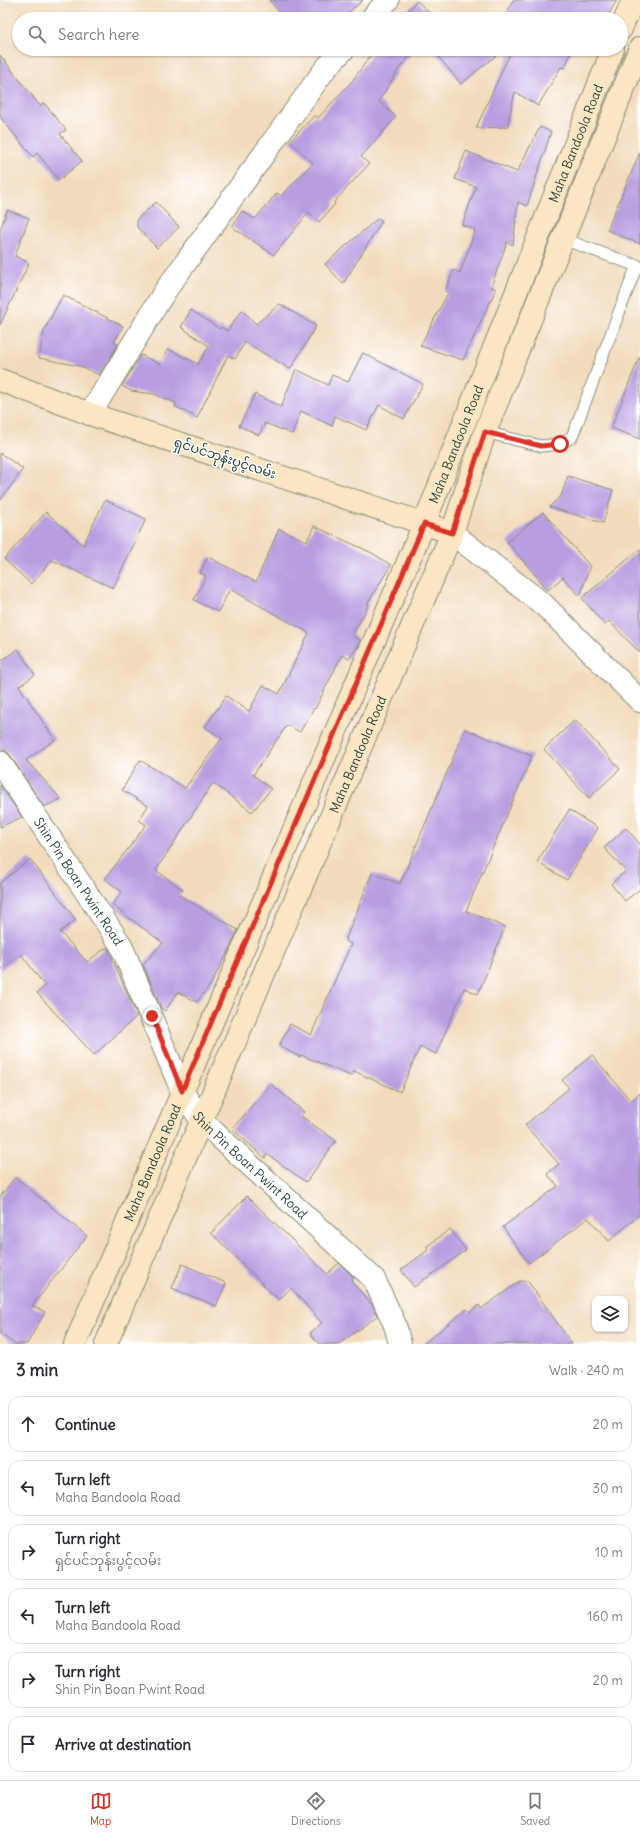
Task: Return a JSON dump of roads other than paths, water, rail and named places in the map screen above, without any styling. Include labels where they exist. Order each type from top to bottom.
[{"type":"main road","points":[[628,12],[633,0]]},
{"type":"main road","name":"Maha Bandoola Road","points":[[106,1344],[452,533],[485,432],[640,48]]},
{"type":"main road","name":"Maha Bandoola Road","points":[[74,1344],[424,524],[610,56]]},
{"type":"main road","name":"ရှင်ပင်ဘုန်းပွင့်လမ်း","points":[[0,380],[90,414],[452,533]]},
{"type":"street","points":[[377,12],[388,0]]},
{"type":"street","points":[[90,414],[165,291],[326,68],[337,56]]},
{"type":"street","points":[[452,533],[544,605],[640,701]]},
{"type":"street","name":"Shin Pin Boan Pwint Road","points":[[0,762],[122,945],[182,1091],[201,1120],[374,1279],[396,1324],[400,1344]]},
{"type":"lane","points":[[485,432],[541,446],[560,444],[572,437],[638,266],[563,239]]}]
